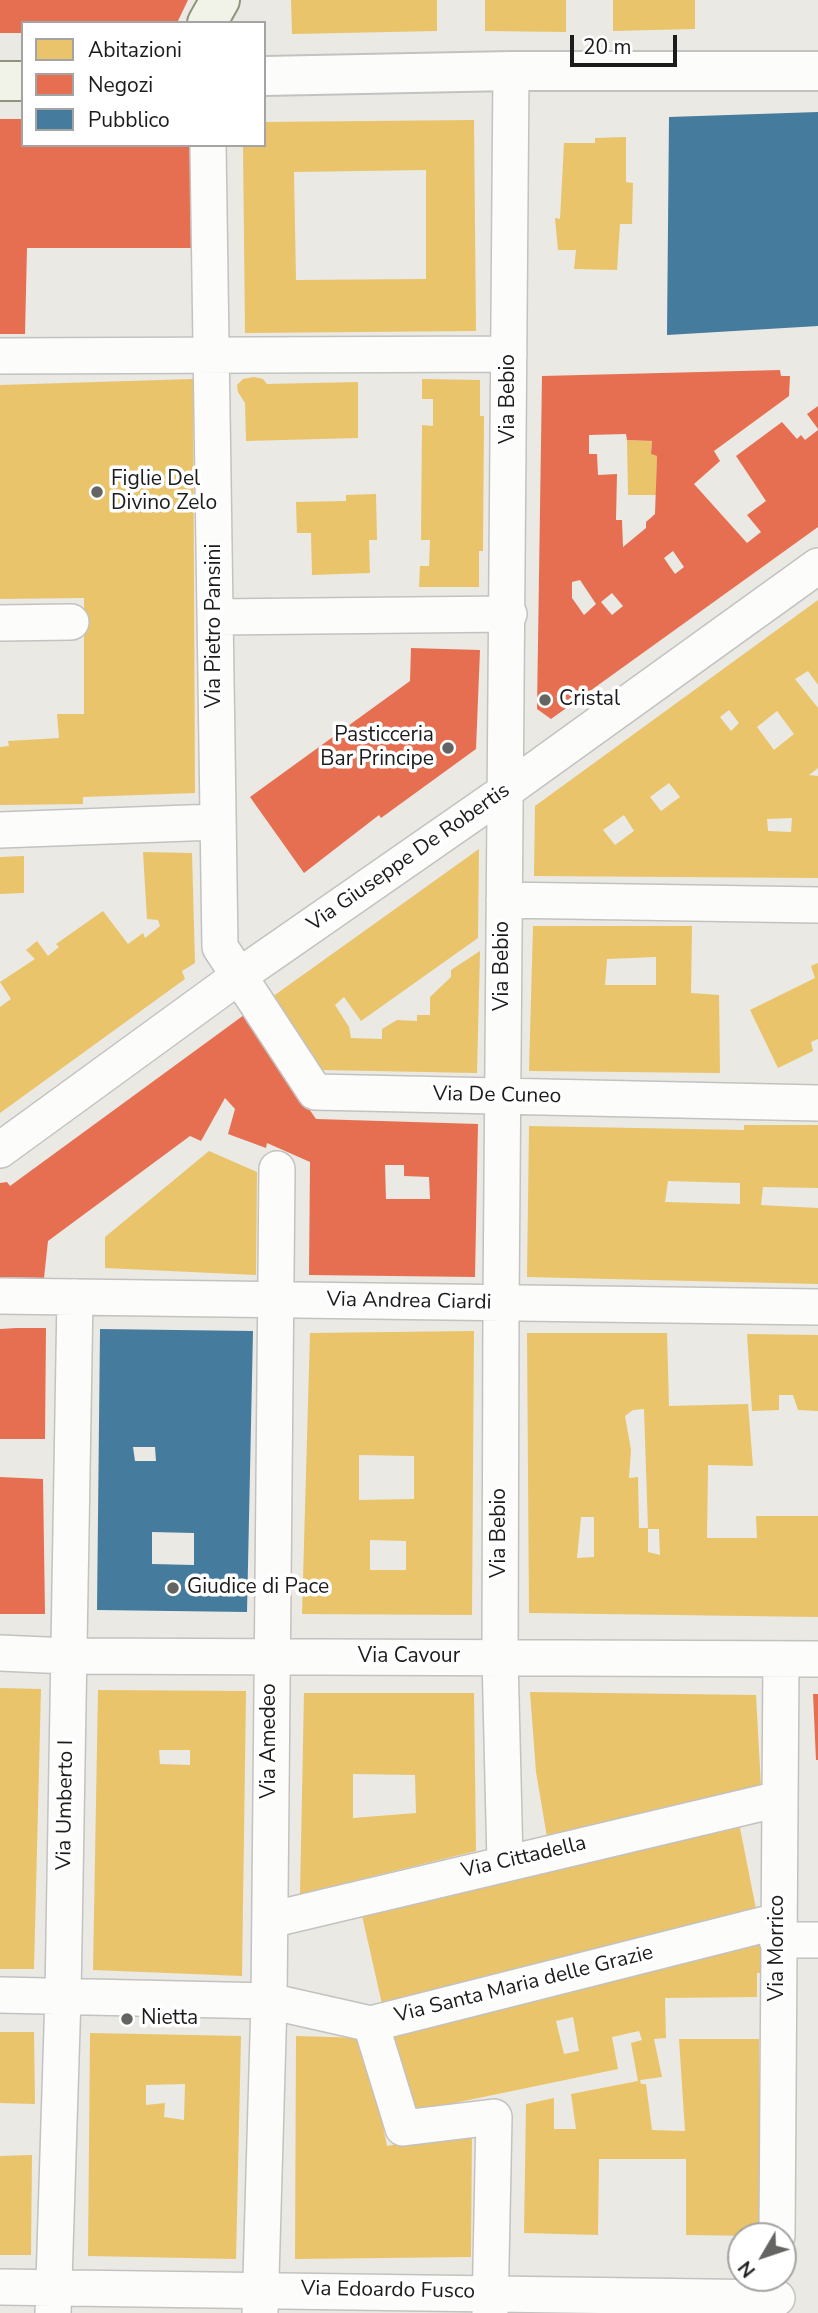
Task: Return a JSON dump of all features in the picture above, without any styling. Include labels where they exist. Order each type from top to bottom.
[{"type":"main road","points":[[208,21],[220,0]]},
{"type":"main road","points":[[0,81],[21,81]]},
{"type":"street","points":[[266,76],[511,71],[818,71]]},
{"type":"street","name":"Via Bebio","points":[[505,1862],[500,1657],[501,1304],[504,792],[509,614],[511,71]]},
{"type":"street","name":"Via Pietro Pansini","points":[[208,147],[214,354],[215,822],[219,947],[239,976]]},
{"type":"street","points":[[0,356],[509,354]]},
{"type":"street","name":"Via Giuseppe De Robertis","points":[[0,1150],[239,976],[504,792],[818,566]]},
{"type":"street","points":[[215,617],[509,614]]},
{"type":"street","points":[[0,623],[71,622]]},
{"type":"street","points":[[0,830],[215,822]]},
{"type":"street","points":[[504,900],[818,905]]},
{"type":"street","name":"Via De Cuneo","points":[[239,976],[316,1092],[818,1103]]},
{"type":"street","name":"Via Amedeo","points":[[260,2301],[269,2001],[271,1657],[278,1299],[277,1169]]},
{"type":"street","name":"Via Andrea Ciardi","points":[[0,1296],[818,1307]]},
{"type":"street","name":"Via Umberto I","points":[[53,2301],[63,1996],[75,1297]]},
{"type":"street","name":"Via Cavour","points":[[0,1653],[68,1656],[818,1659]]},
{"type":"street","name":"Via Morrico","points":[[777,2222],[780,1660]]},
{"type":"street","name":"Via Cittadella","points":[[270,1920],[779,1799]]},
{"type":"street","name":"Via Santa Maria delle Grazie","points":[[0,1995],[269,2001],[371,2024],[778,1930],[818,1940]]},
{"type":"street","points":[[371,2024],[403,2128],[494,2117],[490,2303]]},
{"type":"street","name":"Via Edoardo Fusco","points":[[0,2287],[53,2301],[490,2303],[777,2296]]},
{"type":"building: Abitazioni","points":[[291,0],[437,0],[437,31],[292,34]]},
{"type":"building: Abitazioni","points":[[485,0],[566,0],[566,32],[485,31]]},
{"type":"building: Abitazioni","points":[[613,0],[695,0],[695,29],[613,31]]},
{"type":"building: Abitazioni","points":[[474,120],[476,331],[245,333],[243,147],[266,147],[266,122]],"holes":[[[426,170],[426,279],[296,280],[294,172]]]},
{"type":"building: Abitazioni","points":[[626,137],[626,182],[633,183],[632,224],[620,224],[617,270],[574,269],[576,250],[558,250],[555,218],[560,219],[564,143],[595,143],[595,138]]},
{"type":"building: Abitazioni","name":"Figlie Del Divino Zelo","points":[[193,379],[195,793],[83,797],[83,804],[0,805],[0,747],[9,746],[8,741],[59,738],[57,714],[84,714],[84,598],[0,599],[0,385]]},
{"type":"building: Abitazioni","points":[[243,379],[263,379],[267,384],[358,382],[358,438],[246,441],[245,403],[237,385]]},
{"type":"building: Abitazioni","points":[[422,379],[480,380],[480,416],[484,416],[483,551],[479,551],[479,587],[419,587],[420,566],[429,566],[430,540],[421,540],[422,425],[433,426],[433,399],[422,399]]},
{"type":"building: Abitazioni","points":[[627,440],[652,441],[651,454],[657,456],[656,495],[628,495]]},
{"type":"building: Abitazioni","points":[[376,494],[377,540],[369,540],[370,573],[312,575],[311,533],[297,533],[296,502],[346,501],[346,495]]},
{"type":"building: Abitazioni","points":[[818,600],[818,685],[808,671],[795,679],[818,708],[818,768],[809,775],[818,776],[818,878],[534,876],[535,806]],"holes":[[[729,710],[739,723],[731,731],[720,717]],[[777,711],[794,734],[774,750],[757,727]],[[669,783],[680,797],[661,811],[650,797]],[[624,815],[634,831],[615,845],[603,830]],[[792,818],[791,832],[768,831],[767,819]]]},
{"type":"building: Abitazioni","points":[[479,849],[478,938],[361,1021],[344,997],[335,1005],[349,1027],[351,1038],[382,1039],[382,1029],[397,1020],[417,1021],[417,1015],[430,1015],[430,997],[451,977],[451,970],[480,951],[477,1073],[322,1070],[272,997]]},
{"type":"building: Abitazioni","points":[[143,852],[192,853],[195,963],[182,971],[185,979],[0,1113],[0,1007],[11,999],[0,982],[35,959],[26,950],[37,941],[48,956],[59,947],[56,944],[103,911],[128,944],[143,933],[145,938],[160,926],[158,920],[147,919]]},
{"type":"building: Abitazioni","points":[[24,856],[24,893],[0,894],[0,857]]},
{"type":"building: Abitazioni","points":[[533,926],[692,926],[691,993],[719,995],[720,1073],[529,1071]],"holes":[[[656,957],[656,985],[605,985],[607,959]]]},
{"type":"building: Abitazioni","points":[[818,963],[818,1039],[811,1042],[813,1051],[778,1068],[750,1010],[815,978],[811,966]]},
{"type":"building: Abitazioni","points":[[744,1125],[818,1125],[818,1188],[763,1187],[761,1205],[818,1208],[818,1284],[527,1277],[529,1126],[744,1130]],"holes":[[[668,1181],[740,1183],[740,1204],[665,1202]]]},
{"type":"building: Abitazioni","points":[[209,1151],[257,1172],[256,1275],[105,1268],[105,1237]]},
{"type":"building: Abitazioni","points":[[474,1331],[472,1615],[302,1614],[310,1333]],"holes":[[[359,1455],[414,1456],[414,1499],[359,1500]],[[370,1540],[406,1541],[406,1570],[370,1570]]]},
{"type":"building: Abitazioni","points":[[527,1333],[667,1333],[669,1406],[748,1404],[753,1466],[708,1465],[707,1538],[757,1538],[756,1516],[818,1516],[818,1617],[529,1613]],"holes":[[[644,1409],[648,1528],[639,1528],[638,1477],[629,1478],[631,1450],[625,1416],[633,1410]],[[581,1517],[594,1517],[594,1557],[577,1558]],[[648,1529],[659,1529],[660,1555],[648,1552]]]},
{"type":"building: Abitazioni","points":[[747,1334],[818,1335],[818,1411],[798,1410],[793,1395],[779,1395],[779,1410],[752,1411]]},
{"type":"building: Abitazioni","points":[[0,1688],[41,1689],[34,1969],[0,1969]]},
{"type":"building: Abitazioni","points":[[98,1690],[246,1691],[242,1976],[93,1970]],"holes":[[[159,1750],[190,1750],[190,1765],[160,1764]]]},
{"type":"building: Abitazioni","points":[[530,1692],[756,1695],[761,1787],[547,1837],[536,1772]]},
{"type":"building: Abitazioni","points":[[304,1693],[474,1693],[476,1851],[300,1894]],"holes":[[[353,1774],[415,1775],[416,1813],[353,1818]]]},
{"type":"building: Abitazioni","points":[[739,1823],[756,1909],[382,2004],[361,1911]]},
{"type":"building: Abitazioni","points":[[762,1939],[763,1973],[757,1973],[757,1997],[665,1998],[666,2038],[654,2039],[662,2077],[640,2080],[641,2084],[646,2084],[652,2130],[685,2131],[679,2039],[759,2039],[759,2222],[727,2222],[727,2236],[686,2235],[686,2159],[599,2159],[598,2235],[524,2233],[526,2104],[554,2098],[554,2129],[576,2129],[571,2094],[638,2081],[631,2043],[642,2040],[639,2031],[612,2037],[618,2069],[411,2112],[392,2030]],"holes":[[[573,2017],[579,2051],[564,2054],[556,2021]]]},
{"type":"building: Abitazioni","points":[[0,2032],[34,2032],[35,2104],[0,2103]]},
{"type":"building: Abitazioni","points":[[90,2033],[241,2036],[236,2259],[88,2256]],"holes":[[[185,2084],[184,2120],[164,2117],[165,2103],[146,2105],[146,2085]]]},
{"type":"building: Abitazioni","points":[[296,2036],[365,2038],[387,2146],[472,2130],[471,2257],[295,2259]]},
{"type":"building: Abitazioni","points":[[32,2155],[31,2255],[0,2255],[0,2156]]},
{"type":"building: Negozi","points":[[0,0],[188,0],[178,21],[21,21],[21,33],[0,33]]},
{"type":"building: Negozi","points":[[0,119],[21,119],[21,147],[190,147],[191,248],[27,248],[25,334],[0,334]]},
{"type":"building: Negozi","points":[[780,370],[781,376],[790,376],[789,396],[714,451],[720,461],[694,484],[747,543],[761,532],[747,515],[766,501],[736,456],[782,422],[797,439],[801,435],[805,440],[818,430],[818,527],[551,719],[537,709],[542,376]],"holes":[[[626,434],[627,440],[652,441],[651,454],[657,456],[655,514],[646,522],[646,528],[623,547],[622,520],[616,520],[617,474],[598,475],[597,454],[589,454],[589,435]],[[673,551],[684,567],[675,574],[664,558]],[[580,580],[596,604],[584,615],[572,598],[572,582]],[[612,593],[623,606],[612,615],[601,602]]]},
{"type":"building: Negozi","points":[[818,406],[818,429],[807,414]]},
{"type":"building: Negozi","points":[[411,648],[480,650],[476,749],[381,818],[379,815],[304,873],[250,797],[410,681]]},
{"type":"building: Negozi","points":[[244,1015],[316,1119],[478,1124],[475,1277],[309,1275],[310,1162],[267,1143],[266,1148],[228,1134],[235,1109],[225,1098],[201,1141],[190,1136],[48,1241],[44,1278],[0,1277],[0,1183],[7,1182],[10,1186]],"holes":[[[385,1165],[404,1165],[404,1176],[429,1177],[430,1199],[386,1199]]]},
{"type":"building: Negozi","points":[[46,1328],[45,1439],[0,1439],[0,1329]]},
{"type":"building: Negozi","points":[[0,1477],[43,1479],[45,1614],[0,1614]]},
{"type":"building: Negozi","points":[[813,1694],[818,1694],[818,1760],[816,1760]]},
{"type":"building: Pubblico","points":[[818,112],[818,326],[667,335],[669,117]]},
{"type":"building: Pubblico","points":[[100,1329],[253,1331],[247,1612],[97,1610]],"holes":[[[133,1447],[155,1447],[156,1461],[135,1461]],[[152,1532],[194,1533],[194,1565],[152,1564]]]},
{"type":"place","name":"Figlie Del Divino Zelo","points":[[97,492]]},
{"type":"place","name":"Cristal","points":[[545,700]]},
{"type":"place","name":"Pasticceria Bar Principe","points":[[448,748]]},
{"type":"place","name":"Giudice di Pace","points":[[173,1588]]},
{"type":"place","name":"Nietta","points":[[127,2019]]}]
